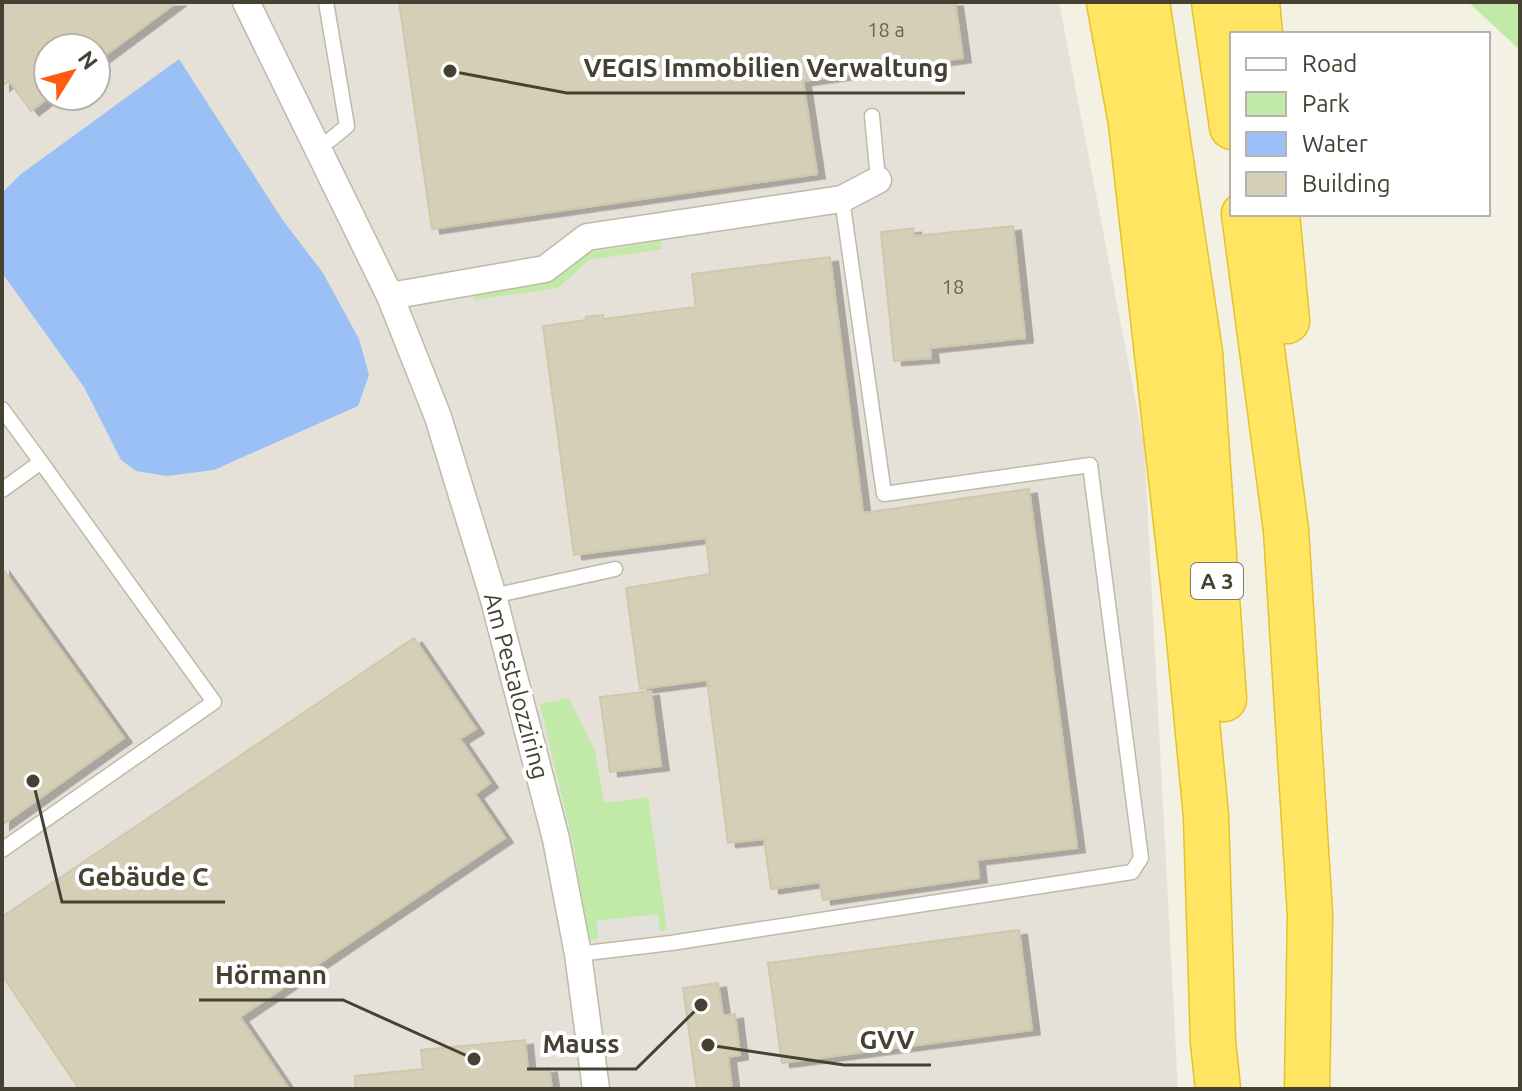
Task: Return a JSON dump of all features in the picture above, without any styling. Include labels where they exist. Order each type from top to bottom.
[{"type":"highway","points":[[1084,2],[1151,291]]},
{"type":"highway","points":[[1109,2],[1131,123],[1206,816],[1213,1042],[1218,1089]]},
{"type":"highway","name":"A 3","points":[[1147,2],[1200,353],[1230,787],[1235,1089]]},
{"type":"highway","points":[[1214,2],[1230,113]]},
{"type":"highway","points":[[1257,2],[1260,32]]},
{"type":"highway","points":[[1244,216],[1286,530],[1310,915],[1307,1089]]},
{"type":"highway","points":[[1277,216],[1297,436],[1286,530]]},
{"type":"street","name":"Am Pestalozziring","points":[[246,2],[390,296],[438,417],[493,596],[556,839],[578,954],[596,1089]]},
{"type":"street","points":[[390,296],[545,269],[587,237],[842,199],[878,180]]},
{"type":"lane","points":[[316,146],[330,140],[347,126],[326,2]]},
{"type":"lane","points":[[872,116],[878,180]]},
{"type":"lane","points":[[578,954],[671,943],[1132,872],[1141,858],[1090,465],[884,494],[842,199]]},
{"type":"lane","points":[[2,409],[214,702],[2,850]]},
{"type":"lane","points":[[2,490],[41,462]]},
{"type":"lane","points":[[493,596],[615,569]]},
{"type":"shaded area","points":[[2,2],[1059,2],[1144,444],[1178,1089],[2,1089]]},
{"type":"shaded area","points":[[668,803],[674,847],[657,849],[651,805]]},
{"type":"shaded area","points":[[675,854],[678,874],[660,876],[658,856]]},
{"type":"shaded area","points":[[658,914],[660,931],[599,939],[596,922]]},
{"type":"green space","points":[[1468,2],[1520,2],[1520,50]]},
{"type":"green space","points":[[661,241],[662,249],[589,260],[558,288],[474,300],[473,292],[554,280],[585,253]]},
{"type":"green space","points":[[569,698],[595,751],[604,803],[648,797],[667,930],[660,931],[657,914],[597,921],[599,939],[588,940],[573,844],[540,704]]},
{"type":"water","points":[[179,59],[282,219],[323,273],[359,339],[369,375],[358,406],[214,470],[167,476],[136,471],[121,460],[84,387],[2,273],[2,193],[21,174],[106,112],[112,112],[112,108]]},
{"type":"building","points":[[2,2],[177,2],[112,50],[112,32],[32,32],[32,110],[9,81],[2,86]]},
{"type":"building","points":[[399,2],[955,2],[963,58],[803,81],[817,174],[432,229]]},
{"type":"building","points":[[1013,226],[1025,338],[930,348],[931,358],[894,361],[881,232],[913,228],[914,236]]},
{"type":"building","points":[[830,257],[863,513],[1029,489],[1077,848],[977,860],[979,878],[823,900],[820,882],[771,889],[764,839],[728,843],[707,680],[640,689],[626,588],[710,574],[706,538],[574,555],[543,326],[586,320],[586,317],[603,315],[603,319],[696,307],[692,274]]},
{"type":"building","points":[[2,568],[124,738],[2,825]]},
{"type":"building","points":[[414,638],[476,729],[460,739],[490,783],[475,794],[505,838],[240,1017],[289,1089],[79,1089],[2,975],[2,917]]},
{"type":"building","points":[[651,691],[661,766],[610,772],[600,697]]},
{"type":"building","points":[[1019,930],[1032,1030],[782,1063],[768,963]]},
{"type":"building","points":[[718,983],[723,1016],[735,1014],[740,1055],[728,1057],[732,1089],[697,1089],[683,988]]},
{"type":"building","points":[[525,1040],[528,1070],[549,1068],[552,1089],[355,1089],[355,1076],[423,1069],[421,1050]]},
{"type":"place","name":"VEGIS Immobilien Verwaltung","points":[[450,71]]},
{"type":"place","name":"Gebäude C","points":[[33,781]]},
{"type":"place","name":"Mauss","points":[[701,1005]]},
{"type":"place","name":"GVV","points":[[708,1045]]},
{"type":"place","name":"Hörmann","points":[[474,1059]]}]
